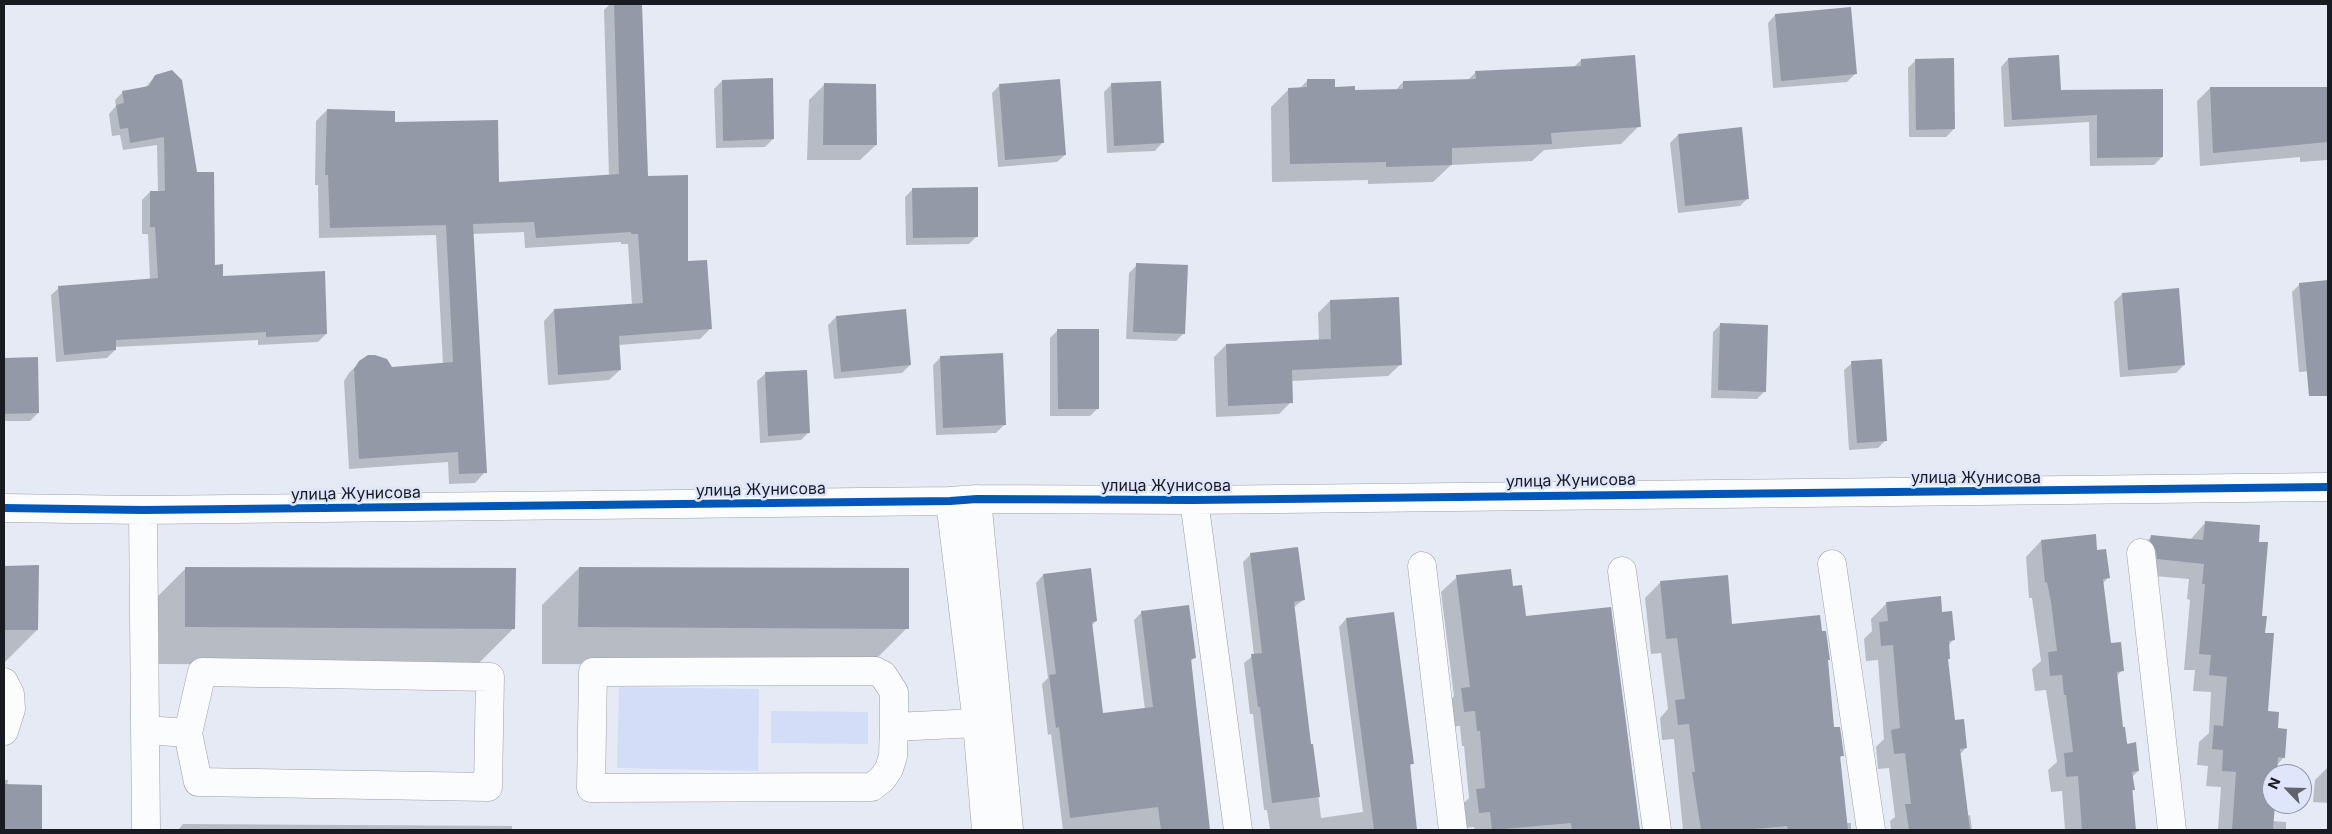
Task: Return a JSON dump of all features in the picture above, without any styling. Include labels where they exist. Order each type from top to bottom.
[{"type":"street","name":"улица Жунисова","points":[[4,508],[143,510],[950,502],[978,499],[1194,500],[2328,487]]},
{"type":"street","points":[[978,499],[1009,830]]},
{"type":"street","points":[[1194,500],[1238,830]]},
{"type":"street","points":[[950,502],[976,723],[986,830]]},
{"type":"street","points":[[143,510],[146,830]]},
{"type":"street","points":[[2140,553],[2172,830]]},
{"type":"street","points":[[1832,564],[1871,830]]},
{"type":"street","points":[[1422,566],[1453,830]]},
{"type":"street","points":[[1622,570],[1657,830]]},
{"type":"street","points":[[875,671],[883,675],[894,692],[894,727],[893,756],[889,768],[882,779],[872,787],[591,788],[593,672],[875,671]]},
{"type":"street","points":[[202,672],[490,677],[488,787],[198,782],[188,733],[202,672]]},
{"type":"street","points":[[4,682],[10,694],[11,709],[4,731]]},
{"type":"street","points":[[894,727],[976,723]]},
{"type":"street","points":[[145,730],[188,733]]},
{"type":"shaded area","points":[[619,687],[759,689],[758,771],[617,768]]},
{"type":"shaded area","points":[[771,711],[868,712],[868,744],[771,743]]},
{"type":"building","points":[[614,4],[642,4],[648,176],[688,175],[688,261],[707,260],[712,329],[619,336],[621,370],[558,375],[554,309],[643,303],[638,234],[631,234],[631,232],[536,238],[534,222],[473,224],[487,473],[459,474],[458,452],[359,459],[354,369],[359,361],[368,355],[375,355],[387,359],[392,367],[453,362],[446,225],[330,228],[328,175],[325,175],[327,109],[395,111],[395,122],[498,120],[499,182],[619,174]]},
{"type":"building","points":[[1851,7],[1857,74],[1781,81],[1775,14]]},
{"type":"building","points":[[1635,55],[1641,127],[1551,133],[1552,144],[1452,148],[1452,165],[1386,167],[1386,162],[1290,164],[1288,88],[1307,87],[1307,79],[1335,79],[1335,87],[1355,86],[1355,90],[1403,89],[1403,81],[1476,79],[1475,71],[1581,66],[1581,59]]},
{"type":"building","points":[[2059,55],[2061,90],[2163,89],[2163,157],[2097,158],[2097,115],[2012,120],[2008,58]]},
{"type":"building","points":[[1954,58],[1955,129],[1916,130],[1915,59]]},
{"type":"building","points":[[172,70],[182,80],[197,172],[214,172],[215,265],[223,264],[223,276],[325,271],[327,334],[266,337],[266,332],[116,340],[116,350],[64,355],[58,286],[158,278],[155,227],[150,227],[150,191],[165,191],[164,137],[130,143],[128,128],[120,129],[116,105],[124,103],[122,91],[149,86],[155,75]]},
{"type":"building","points":[[773,78],[774,139],[723,141],[722,80]]},
{"type":"building","points":[[1060,79],[1066,155],[1005,160],[999,84]]},
{"type":"building","points":[[1161,81],[1164,143],[1114,146],[1111,83]]},
{"type":"building","points":[[824,83],[876,84],[877,145],[823,145]]},
{"type":"building","points":[[2210,87],[2328,87],[2328,142],[2213,153]]},
{"type":"building","points":[[1742,127],[1749,199],[1685,206],[1678,134]]},
{"type":"building","points":[[978,187],[978,237],[913,238],[912,188]]},
{"type":"building","points":[[1136,263],[1188,265],[1185,334],[1133,332]]},
{"type":"building","points":[[2328,280],[2328,396],[2309,396],[2299,283]]},
{"type":"building","points":[[2179,288],[2185,365],[2128,370],[2122,293]]},
{"type":"building","points":[[1399,297],[1402,365],[1292,370],[1293,403],[1228,406],[1226,344],[1331,339],[1330,300]]},
{"type":"building","points":[[906,309],[911,365],[841,372],[836,316]]},
{"type":"building","points":[[1720,323],[1768,325],[1766,392],[1718,390]]},
{"type":"building","points":[[1057,329],[1099,329],[1099,409],[1058,409]]},
{"type":"building","points":[[1003,353],[1006,425],[943,428],[940,356]]},
{"type":"building","points":[[38,357],[39,413],[4,414],[4,358]]},
{"type":"building","points":[[1882,359],[1887,441],[1857,443],[1851,361]]},
{"type":"building","points":[[807,370],[810,433],[768,436],[765,372]]},
{"type":"building","points":[[2205,521],[2260,525],[2259,542],[2268,542],[2262,616],[2267,616],[2265,633],[2274,633],[2268,711],[2279,712],[2278,728],[2287,729],[2285,758],[2278,757],[2278,764],[2262,764],[2262,814],[2274,814],[2273,830],[2232,830],[2236,772],[2222,771],[2223,750],[2212,749],[2214,725],[2223,726],[2227,677],[2209,675],[2211,655],[2199,654],[2205,584],[2202,584],[2204,564],[2157,559],[2156,551],[2150,541],[2151,535],[2203,540]]},
{"type":"building","points":[[2096,534],[2097,550],[2106,549],[2110,578],[2103,579],[2111,643],[2121,642],[2124,671],[2117,672],[2123,727],[2125,727],[2127,744],[2136,742],[2139,771],[2132,772],[2135,790],[2132,790],[2136,830],[2082,830],[2078,776],[2066,777],[2064,753],[2073,752],[2062,675],[2050,676],[2048,652],[2057,651],[2051,602],[2047,582],[2045,583],[2041,540]]},
{"type":"building","points":[[1298,547],[1305,600],[1294,602],[1311,744],[1313,744],[1320,797],[1272,803],[1260,707],[1258,707],[1251,654],[1262,653],[1250,553]]},
{"type":"building","points":[[39,565],[38,630],[4,630],[4,566]]},
{"type":"building","points":[[185,567],[516,568],[515,629],[185,627]]},
{"type":"building","points":[[579,567],[909,568],[909,629],[578,627]]},
{"type":"building","points":[[1091,568],[1097,621],[1092,622],[1103,713],[1153,707],[1141,611],[1189,605],[1196,658],[1191,659],[1210,830],[1161,830],[1158,807],[1070,818],[1059,727],[1056,728],[1049,675],[1056,674],[1043,574]]},
{"type":"building","points":[[1511,569],[1513,586],[1522,585],[1526,616],[1611,607],[1640,830],[1572,830],[1571,823],[1492,830],[1490,812],[1479,813],[1476,789],[1485,788],[1480,731],[1477,731],[1475,711],[1464,712],[1461,688],[1470,687],[1456,575]]},
{"type":"building","points":[[1728,575],[1732,624],[1820,615],[1822,631],[1826,631],[1830,660],[1828,660],[1834,727],[1840,727],[1844,756],[1840,756],[1848,830],[1788,830],[1787,826],[1744,830],[1701,830],[1692,772],[1695,772],[1689,724],[1678,725],[1675,700],[1685,699],[1677,638],[1666,639],[1660,581]]},
{"type":"building","points":[[1941,596],[1942,612],[1952,611],[1955,640],[1949,641],[1950,659],[1948,659],[1955,720],[1964,719],[1967,748],[1960,749],[1970,830],[1909,830],[1905,804],[1911,804],[1905,753],[1894,754],[1891,730],[1900,728],[1893,645],[1881,646],[1879,622],[1888,621],[1886,602]]},
{"type":"building","points":[[1394,612],[1414,764],[1410,764],[1417,830],[1374,830],[1346,618]]},
{"type":"building","points":[[4,784],[42,785],[42,830],[4,830]]},
{"type":"cycle path","points":[[4,508],[143,510],[950,501],[977,499],[1194,500],[2328,487]]}]
